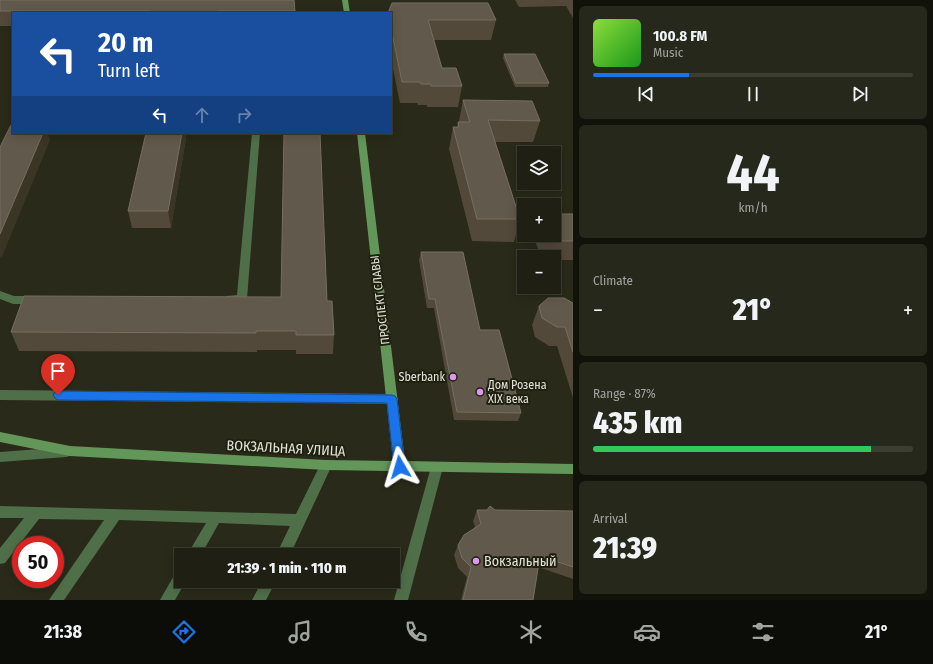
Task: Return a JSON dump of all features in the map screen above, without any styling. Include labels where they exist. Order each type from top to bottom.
[{"type":"main road","points":[[345,0],[347,12]]},
{"type":"main road","name":"ПРОСПЕКТ СЛАВЫ","points":[[361,134],[400,467]]},
{"type":"main road","name":"ВОКЗАЛЬНАЯ УЛИЦА","points":[[0,436],[70,451],[326,465],[437,468],[573,469]]},
{"type":"lane","points":[[218,299],[242,299],[256,134]]},
{"type":"lane","points":[[0,295],[13,300],[45,300]]},
{"type":"lane","points":[[0,395],[392,399]]},
{"type":"lane","points":[[0,457],[70,451]]},
{"type":"lane","points":[[287,548],[326,465]]},
{"type":"lane","points":[[401,600],[437,468]]},
{"type":"lane","points":[[0,512],[301,520]]},
{"type":"lane","points":[[0,558],[36,513]]},
{"type":"lane","points":[[56,600],[116,514]]},
{"type":"lane","points":[[198,548],[216,517]]},
{"type":"lane","points":[[167,600],[174,588]]},
{"type":"lane","points":[[259,600],[265,588]]},
{"type":"building","points":[[0,0],[294,0],[295,11],[150,12],[0,11]]},
{"type":"building","points":[[392,3],[488,3],[496,20],[428,20],[442,68],[456,68],[462,86],[431,86],[430,84],[421,84],[420,82],[402,82],[392,33],[392,12],[388,12]]},
{"type":"building","points":[[504,54],[535,54],[549,83],[516,83]]},
{"type":"building","points":[[463,100],[532,101],[540,121],[488,120],[517,210],[517,219],[477,219],[453,127],[459,127],[458,122],[470,122]]},
{"type":"building","points":[[11,125],[12,134],[43,134],[0,234],[0,147]]},
{"type":"building","points":[[146,134],[182,134],[168,211],[128,211]]},
{"type":"building","points":[[284,134],[320,134],[327,301],[332,301],[334,335],[296,335],[296,331],[256,331],[256,333],[11,332],[24,296],[281,297]]},
{"type":"building","points":[[561,214],[573,214],[573,241],[561,241]]},
{"type":"building","points":[[421,252],[463,252],[480,330],[499,330],[521,413],[457,412],[435,299],[429,299]]},
{"type":"building","points":[[548,298],[564,298],[573,303],[573,352],[565,327],[557,327],[542,318],[539,306]]},
{"type":"building","points":[[490,506],[495,510],[573,511],[573,567],[540,556],[533,600],[463,600],[471,567],[462,558],[458,545],[464,535],[481,524],[477,510],[487,510]]},
{"type":"place","name":"Sberbank","points":[[453,377]]},
{"type":"place","name":"Дом Розена XIX века","points":[[480,392]]},
{"type":"place","name":"Вокзальный","points":[[476,561]]},
{"type":"route","points":[[58,395],[392,399],[400,467]]}]
